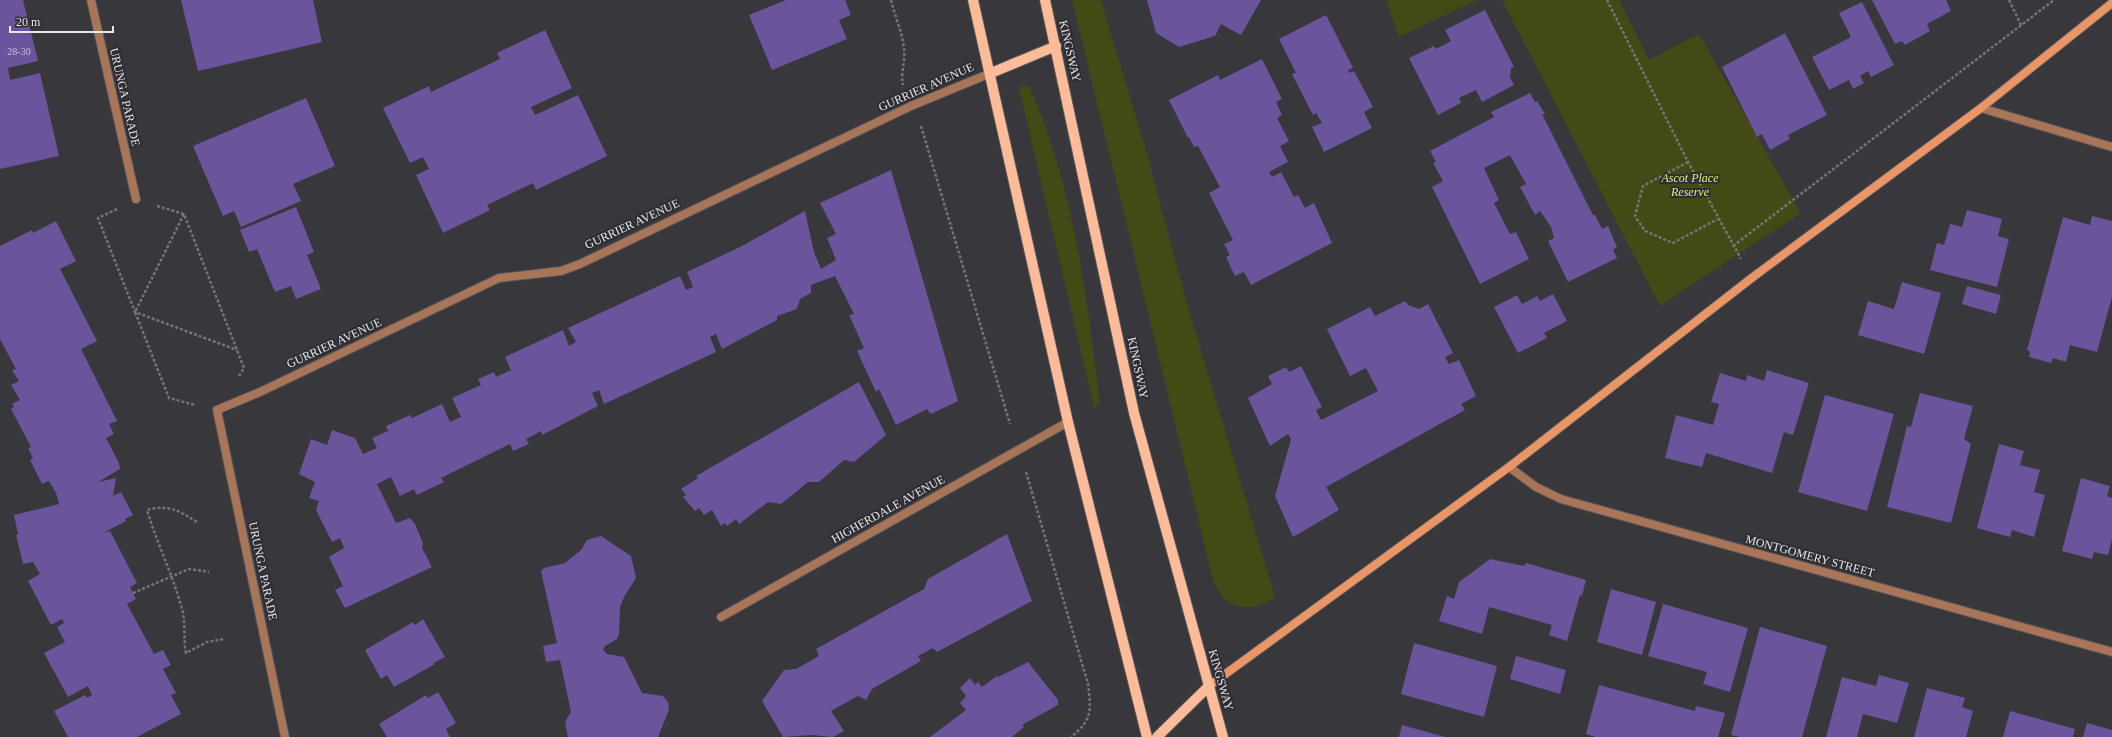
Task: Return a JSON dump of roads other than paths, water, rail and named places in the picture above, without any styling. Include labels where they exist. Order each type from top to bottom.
[{"type":"main road","points":[[973,0],[991,73],[1019,209],[1068,422],[1147,737]]},
{"type":"main road","name":"KINGSWAY","points":[[1045,0],[1134,413],[1223,737]]},
{"type":"main road","name":"GURRIER AVENUE","points":[[991,73],[1056,46]]},
{"type":"main road","points":[[1157,737],[1209,686]]},
{"type":"street","name":"URUNGA PARADE","points":[[91,0],[136,199]]},
{"type":"street","points":[[1209,686],[1509,467],[1753,277],[1981,108],[2112,3]]},
{"type":"street","name":"GURRIER AVENUE","points":[[216,410],[267,389],[499,278],[561,271],[580,264],[911,106],[991,73]]},
{"type":"street","points":[[1981,108],[2112,147]]},
{"type":"street","name":"URUNGA PARADE","points":[[216,410],[285,737]]},
{"type":"street","name":"HIGHERDALE AVENUE","points":[[721,617],[1068,422]]},
{"type":"street","name":"MONTGOMERY STREET","points":[[1509,467],[1536,487],[1561,499],[2112,652]]},
{"type":"park label","name":"Ascot Place Reserve","points":[[1690,185]]}]
